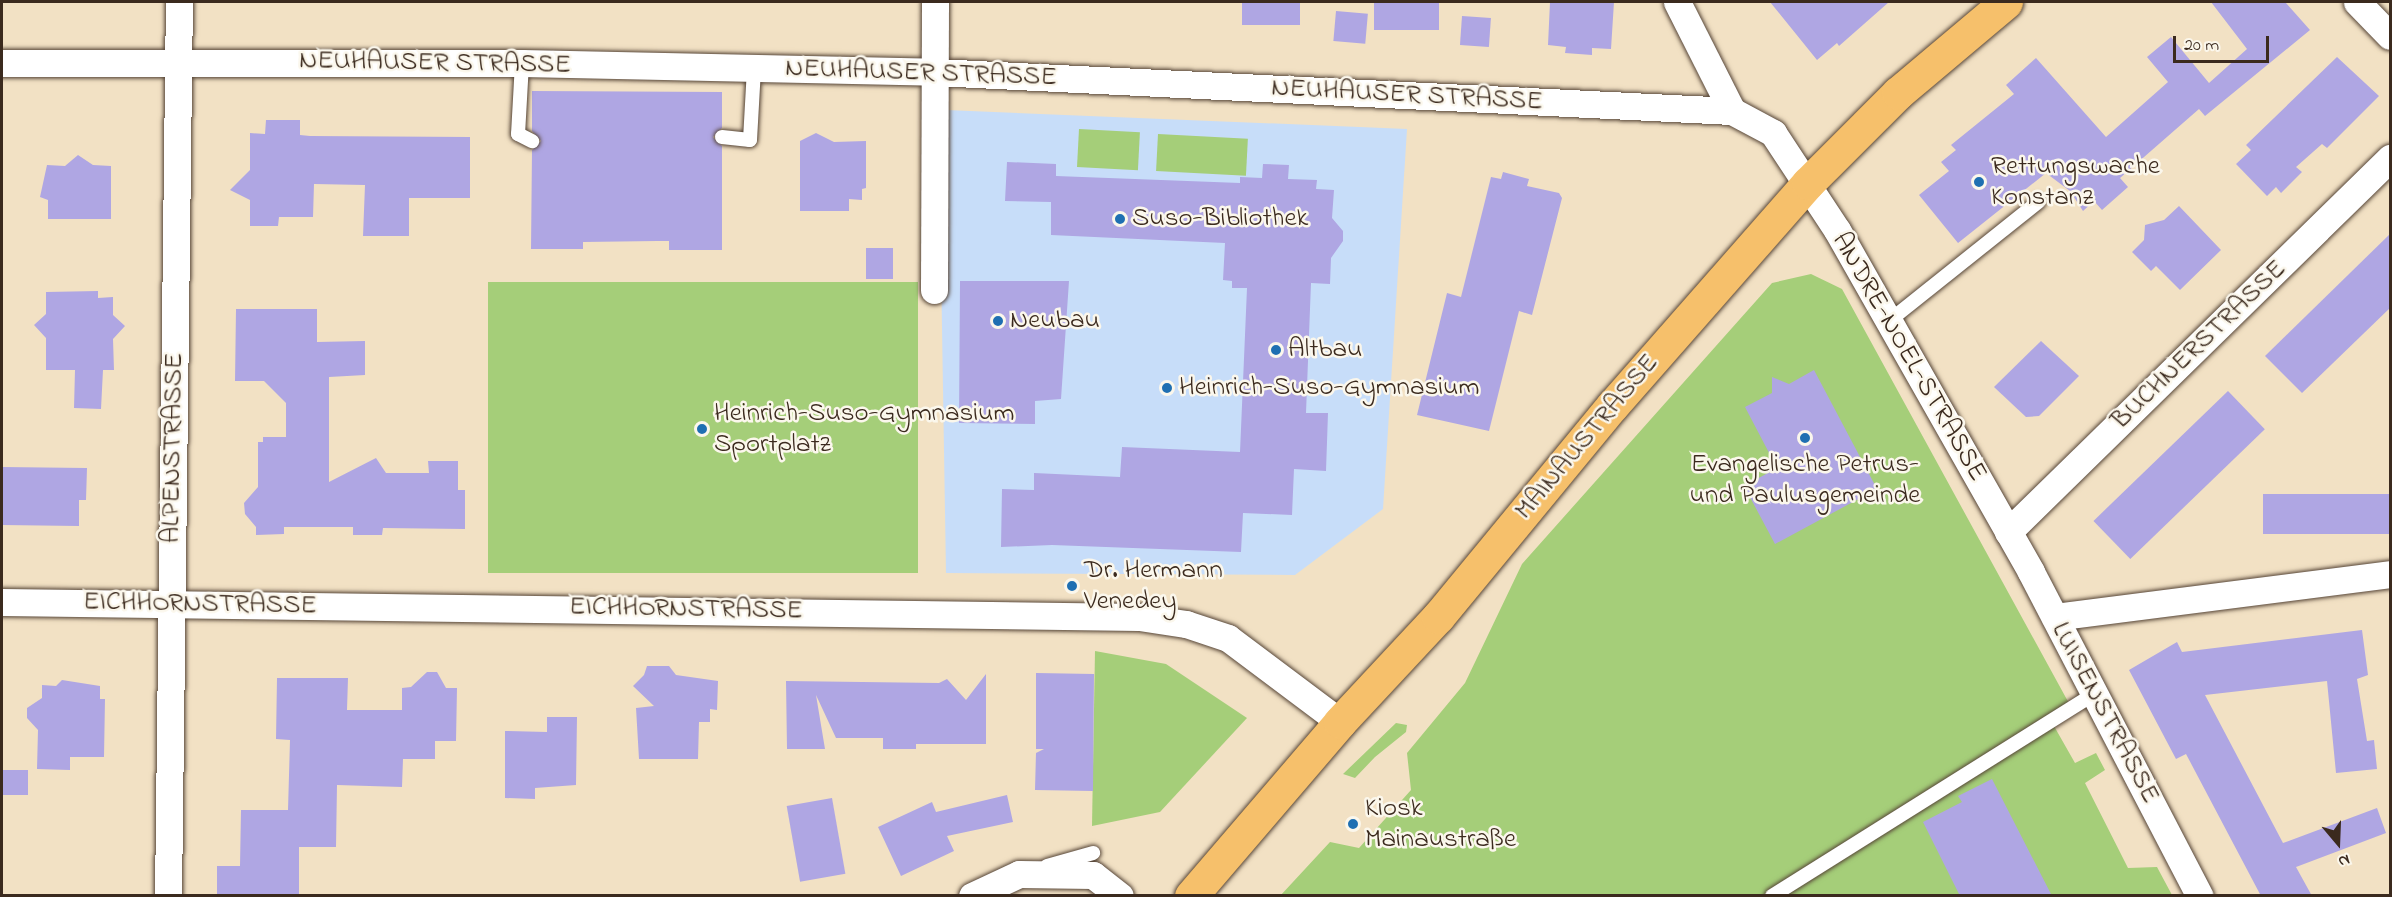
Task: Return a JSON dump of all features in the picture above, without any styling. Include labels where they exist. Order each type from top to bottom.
[{"type":"main road","name":"MAINAUSTRASSE","points":[[1191,896],[1340,723],[1438,617],[1620,396],[1808,183],[1898,93],[2006,2]]},
{"type":"street","name":"ALPENSTRASSE","points":[[168,896],[179,2]]},
{"type":"street","points":[[934,290],[935,2]]},
{"type":"street","points":[[1677,2],[1732,111]]},
{"type":"street","points":[[2357,2],[2391,36]]},
{"type":"street","name":"NEUHAUSER STRASSE","points":[[2,63],[178,61],[522,63],[935,72],[1732,111],[1773,133],[1808,183]]},
{"type":"street","name":"BUCHNERSTRASSE","points":[[2008,532],[2391,158]]},
{"type":"street","name":"ANDRE-NOEL-STRASSE","points":[[1808,183],[2008,532]]},
{"type":"street","name":"LUISENSTRASSE","points":[[2008,532],[2096,693],[2200,896]]},
{"type":"street","points":[[2055,616],[2391,574]]},
{"type":"street","name":"EICHHORNSTRASSE","points":[[2,602],[1139,617],[1186,624],[1228,638],[1340,723]]},
{"type":"street","points":[[972,896],[1019,874],[1093,875],[1120,896]]},
{"type":"lane","points":[[522,63],[518,134],[532,141]]},
{"type":"lane","points":[[722,137],[750,141],[754,68]]},
{"type":"lane","points":[[1889,321],[2038,202]]},
{"type":"lane","points":[[1772,896],[2096,693]]},
{"type":"lane","points":[[1019,874],[1093,853]]},
{"type":"shaded area","name":"Heinrich-Suso-Gymnasium","points":[[946,110],[1407,129],[1383,509],[1295,575],[946,573],[941,266]]},
{"type":"green space","points":[[1079,129],[1140,132],[1138,170],[1077,167]]},
{"type":"green space","points":[[1158,134],[1248,139],[1246,176],[1156,171]]},
{"type":"green space","points":[[1811,274],[1842,289],[2071,707],[2050,719],[2075,763],[2096,753],[2105,770],[2085,783],[2128,868],[2157,867],[2172,895],[1280,896],[1330,842],[1359,848],[1411,790],[1407,753],[1465,683],[1522,564],[1772,283]]},
{"type":"green space","name":"Heinrich-Suso-Gymnasium Sportplatz","points":[[488,282],[918,282],[918,573],[488,573]]},
{"type":"green space","points":[[1095,651],[1166,664],[1247,718],[1160,812],[1092,826]]},
{"type":"green space","points":[[1396,723],[1407,725],[1406,732],[1375,757],[1355,778],[1343,774]]},
{"type":"building","points":[[1242,2],[1300,2],[1300,25],[1242,25]]},
{"type":"building","points":[[1374,2],[1439,2],[1439,30],[1374,30]]},
{"type":"building","points":[[1550,2],[1614,2],[1611,49],[1592,48],[1592,55],[1565,53],[1566,47],[1548,45]]},
{"type":"building","points":[[1770,2],[1889,2],[1839,46],[1837,43],[1817,60]]},
{"type":"building","points":[[2211,2],[2285,2],[2310,30],[2205,116],[2199,109],[2120,178],[2128,187],[2102,210],[2094,201],[2083,211],[2070,191],[2046,173],[1958,243],[1919,195],[1949,171],[1941,162],[1956,150],[1951,145],[2014,94],[2006,85],[2036,58],[2106,137],[2168,82],[2147,57],[2171,37],[2209,83],[2247,49]]},
{"type":"building","points":[[1336,11],[1368,14],[1365,44],[1333,41]]},
{"type":"building","points":[[1462,16],[1491,18],[1489,47],[1460,45]]},
{"type":"building","points":[[2337,57],[2379,96],[2327,148],[2322,144],[2296,167],[2302,172],[2281,193],[2276,187],[2267,196],[2236,164],[2251,150],[2246,145]]},
{"type":"building","points":[[532,91],[722,92],[722,128],[713,137],[722,146],[722,250],[669,250],[669,241],[583,242],[583,249],[531,249],[532,150],[541,141],[532,131]]},
{"type":"building","points":[[266,120],[300,120],[300,135],[310,136],[470,137],[470,198],[409,198],[409,236],[363,236],[365,185],[314,184],[313,217],[279,217],[278,226],[250,226],[250,200],[230,190],[250,170],[250,133],[265,134]]},
{"type":"building","points":[[816,133],[834,142],[866,141],[866,188],[862,189],[862,200],[849,199],[849,211],[800,211],[800,141]]},
{"type":"building","points":[[78,155],[93,165],[111,166],[111,219],[48,219],[48,200],[40,197],[47,165],[65,166]]},
{"type":"building","name":"Altbau","points":[[1007,162],[1056,164],[1056,176],[1240,183],[1240,177],[1262,178],[1263,164],[1289,165],[1288,179],[1317,180],[1316,189],[1334,190],[1332,218],[1343,231],[1343,241],[1331,258],[1330,284],[1311,283],[1306,413],[1328,413],[1326,471],[1294,469],[1292,515],[1243,513],[1241,552],[1052,545],[1001,547],[1002,489],[1034,490],[1034,473],[1120,477],[1122,447],[1240,452],[1247,288],[1232,288],[1232,281],[1223,280],[1225,243],[1051,235],[1051,202],[1005,201]]},
{"type":"building","points":[[1503,172],[1529,179],[1527,186],[1559,193],[1562,198],[1532,315],[1519,311],[1489,431],[1417,415],[1447,293],[1461,297],[1491,177],[1501,179]]},
{"type":"building","points":[[2179,206],[2221,250],[2180,290],[2156,266],[2151,271],[2132,252],[2144,240],[2145,225],[2164,220]]},
{"type":"building","points":[[2391,233],[2391,307],[2302,393],[2265,356]]},
{"type":"building","points":[[866,248],[893,248],[893,279],[866,279]]},
{"type":"building","name":"Neubau","points":[[960,281],[1069,281],[1061,399],[1035,401],[1035,424],[959,423]]},
{"type":"building","points":[[98,291],[98,298],[113,297],[113,315],[125,326],[113,339],[114,370],[103,370],[101,409],[74,408],[75,370],[46,370],[46,338],[34,325],[46,314],[46,292]]},
{"type":"building","points":[[236,309],[317,309],[317,342],[365,341],[365,375],[329,377],[329,482],[376,458],[386,473],[429,473],[428,461],[458,461],[458,490],[465,490],[465,529],[383,528],[382,535],[353,535],[353,527],[284,527],[284,534],[256,535],[256,527],[245,514],[244,503],[258,487],[258,442],[263,442],[263,437],[286,437],[286,403],[264,381],[235,381]]},
{"type":"building","points":[[2041,341],[2079,376],[2039,416],[2026,417],[1994,387]]},
{"type":"building","name":"Evangelische Petrus- und Paulusgemeinde","points":[[1814,370],[1877,489],[1775,544],[1744,486],[1777,468],[1745,407],[1772,393],[1772,377],[1789,384]]},
{"type":"building","points":[[2228,391],[2265,429],[2130,559],[2093,521]]},
{"type":"building","points":[[2,467],[87,468],[86,500],[79,500],[79,526],[2,525]]},
{"type":"building","points":[[2263,494],[2390,494],[2390,534],[2263,534]]},
{"type":"building","points":[[2362,630],[2368,675],[2357,679],[2367,741],[2374,740],[2377,769],[2336,773],[2327,681],[2205,695],[2283,843],[2377,808],[2386,833],[2296,867],[2312,896],[2261,896],[2186,754],[2176,759],[2129,670],[2177,642],[2182,652]]},
{"type":"building","points":[[647,666],[669,666],[676,675],[718,681],[717,710],[710,709],[710,722],[699,722],[698,759],[639,759],[636,708],[654,706],[633,686],[644,675]]},
{"type":"building","points":[[427,672],[437,672],[446,688],[457,688],[456,741],[435,741],[435,759],[403,759],[402,787],[337,785],[336,847],[299,847],[299,896],[217,896],[217,866],[240,866],[241,810],[288,810],[290,740],[276,739],[277,678],[348,678],[347,710],[402,710],[402,688],[411,687]]},
{"type":"building","points":[[1036,673],[1094,674],[1093,791],[1035,790],[1036,753],[1044,749],[1036,749]]},
{"type":"building","points":[[986,674],[986,744],[916,744],[916,749],[883,749],[883,738],[836,738],[816,695],[825,749],[787,749],[786,681],[939,683],[947,679],[966,700]]},
{"type":"building","points":[[62,680],[100,686],[100,699],[105,699],[104,757],[70,757],[70,770],[37,769],[38,730],[27,718],[27,708],[42,698],[42,685],[56,686]]},
{"type":"building","points":[[547,717],[577,717],[576,785],[535,788],[535,799],[505,798],[505,731],[547,732]]},
{"type":"building","points":[[3,770],[28,770],[28,795],[3,795]]},
{"type":"building","points":[[1992,779],[2052,896],[1960,896],[1923,822],[1962,802],[1958,796]]},
{"type":"building","points":[[1007,795],[1013,822],[947,836],[954,851],[901,876],[878,827],[932,802],[936,812]]},
{"type":"building","points":[[832,798],[845,874],[800,882],[787,806]]},
{"type":"place","name":"Rettungswache Konstanz","points":[[1979,182]]},
{"type":"place","name":"Suso-Bibliothek","points":[[1120,219]]},
{"type":"place","name":"Neubau","points":[[998,321]]},
{"type":"place","name":"Altbau","points":[[1276,350]]},
{"type":"place","name":"Heinrich-Suso-Gymnasium","points":[[1167,388]]},
{"type":"place","name":"Heinrich-Suso-Gymnasium Sportplatz","points":[[702,429]]},
{"type":"place","name":"Evangelische Petrus- und Paulusgemeinde","points":[[1805,438]]},
{"type":"place","name":"Dr. Hermann Venedey","points":[[1072,586]]},
{"type":"place","name":"Kiosk Mainaustraße","points":[[1353,824]]}]
